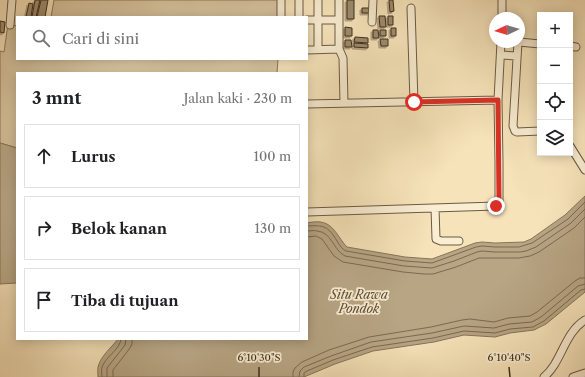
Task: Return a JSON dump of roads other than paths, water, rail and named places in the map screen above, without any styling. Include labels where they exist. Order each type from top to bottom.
[{"type":"street","points":[[10,25],[12,0]]},
{"type":"street","points":[[281,0],[281,16]]},
{"type":"street","points":[[299,0],[300,16]]},
{"type":"street","points":[[318,0],[318,49]]},
{"type":"street","points":[[339,0],[339,49],[343,58],[344,103]]},
{"type":"street","points":[[372,22],[373,0]]},
{"type":"street","points":[[502,0],[502,12]]},
{"type":"street","points":[[411,8],[414,102]]},
{"type":"street","points":[[308,20],[339,20]]},
{"type":"street","points":[[525,43],[537,44]]},
{"type":"street","points":[[308,212],[496,206],[499,204],[498,100],[501,48]]},
{"type":"street","points":[[518,48],[513,126],[515,132],[537,132]]},
{"type":"street","points":[[308,50],[339,49]]},
{"type":"street","points":[[501,55],[517,56]]},
{"type":"street","points":[[308,104],[498,100]]},
{"type":"street","points":[[573,151],[585,170]]},
{"type":"street","points":[[435,208],[436,239],[442,241],[459,241]]},
{"type":"street","points":[[548,375],[564,345],[576,327],[585,320]]},
{"type":"street","points":[[573,377],[585,373]]},
{"type":"water","points":[[0,143],[16,148],[16,283],[0,284]]},
{"type":"water","name":"Situ Rawa Pondok","points":[[585,196],[585,292],[546,324],[534,330],[510,333],[495,337],[464,335],[434,342],[373,351],[335,364],[304,377],[98,377],[98,367],[100,361],[117,340],[308,340],[308,223],[321,222],[330,226],[347,247],[405,257],[432,259],[475,243],[524,242],[531,239],[565,215]]}]
